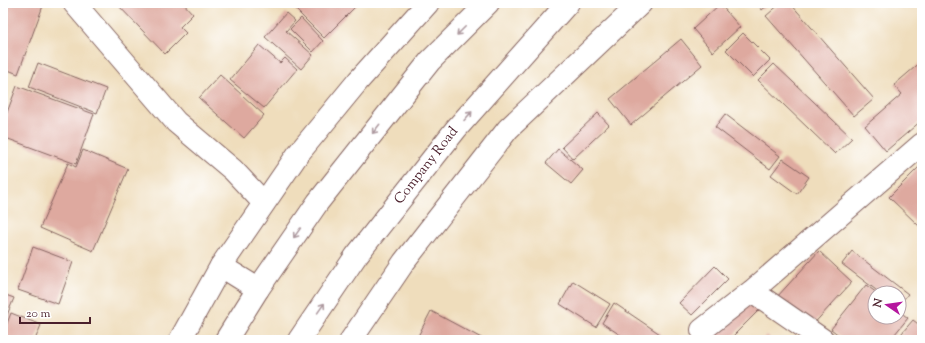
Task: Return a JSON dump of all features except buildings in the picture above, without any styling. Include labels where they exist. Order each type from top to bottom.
[{"type":"main road","points":[[74,3],[176,122],[233,170],[263,202]]},
{"type":"main road","points":[[180,340],[221,266],[263,202],[298,154],[358,82],[428,3]]},
{"type":"main road","points":[[226,340],[258,289],[318,202],[430,61],[488,3]]},
{"type":"main road","name":"Company Road","points":[[299,340],[356,256],[456,129],[568,3]]},
{"type":"main road","points":[[350,340],[404,262],[508,129],[641,3]]},
{"type":"main road","points":[[702,330],[752,291],[922,144]]},
{"type":"main road","points":[[221,266],[258,289]]},
{"type":"main road","points":[[752,291],[823,340]]}]
